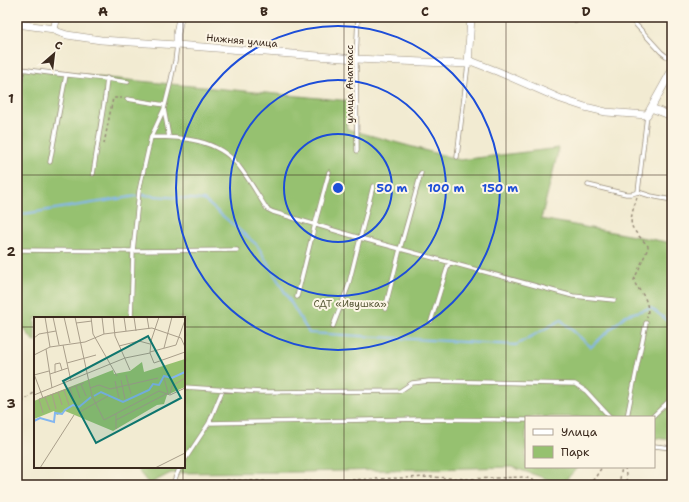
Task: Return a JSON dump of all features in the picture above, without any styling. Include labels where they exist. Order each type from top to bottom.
[{"type":"street","points":[[54,29],[57,17]]},
{"type":"street","points":[[177,45],[180,17]]},
{"type":"street","points":[[468,62],[471,17]]},
{"type":"street","name":"Нижняя улица","points":[[17,24],[54,29],[67,35],[101,40],[356,59],[468,62],[499,72],[585,108],[606,112],[649,112],[672,116]]},
{"type":"street","points":[[649,112],[672,70]]},
{"type":"lane","name":"улица Анаткасс","points":[[357,151],[356,59],[358,17]]},
{"type":"lane","points":[[629,17],[661,52],[672,58]]},
{"type":"lane","points":[[131,317],[133,251],[139,191],[151,137],[164,107],[170,85],[177,45]]},
{"type":"lane","points":[[457,157],[468,62]]},
{"type":"lane","points":[[17,68],[66,75],[107,78],[128,82]]},
{"type":"lane","points":[[17,99],[24,69]]},
{"type":"lane","points":[[50,162],[66,75]]},
{"type":"lane","points":[[93,174],[107,78]]},
{"type":"lane","points":[[127,99],[164,107]]},
{"type":"lane","points":[[164,107],[169,137]]},
{"type":"lane","points":[[638,192],[649,112]]},
{"type":"lane","points":[[151,137],[196,140],[217,148],[228,155],[238,165],[267,209],[273,212],[360,238],[573,296],[614,300]]},
{"type":"lane","points":[[297,297],[329,172]]},
{"type":"lane","points":[[385,309],[421,173]]},
{"type":"lane","points":[[588,185],[626,194],[638,192],[672,200]]},
{"type":"lane","points":[[333,326],[348,287],[373,186]]},
{"type":"lane","points":[[17,250],[237,250]]},
{"type":"lane","points":[[431,321],[449,262]]},
{"type":"lane","points":[[627,416],[646,323]]},
{"type":"lane","points":[[185,386],[261,392],[400,391],[412,383],[429,381],[575,384],[586,391],[609,416]]},
{"type":"lane","points":[[185,459],[209,423],[223,389]]},
{"type":"lane","points":[[653,416],[672,398]]},
{"type":"lane","points":[[209,423],[525,420]]},
{"type":"lane","points":[[655,446],[672,448]]},
{"type":"lane","points":[[174,481],[180,468]]},
{"type":"path","points":[[103,147],[113,98],[127,99]]},
{"type":"path","points":[[638,192],[631,223],[632,227],[648,246],[648,248],[634,280],[643,294],[648,312]]},
{"type":"path","points":[[17,406],[34,393]]},
{"type":"path","points":[[588,485],[601,468]]},
{"type":"path","points":[[618,485],[624,468]]},
{"type":"path","points":[[624,468],[627,485]]},
{"type":"path","points":[[174,481],[181,485],[213,484],[226,480],[262,481],[284,484],[291,482],[423,477],[467,479],[524,477],[533,480],[537,485]]},
{"type":"green space","name":"СДТ «Ивушка»","points":[[17,68],[351,101],[347,129],[460,160],[559,148],[541,219],[672,243],[672,440],[655,438],[655,416],[525,416],[525,468],[577,468],[562,484],[512,467],[299,472],[171,473],[149,484],[136,468],[185,468],[185,317],[34,317],[34,342],[17,320]]},
{"type":"waterway","points":[[17,215],[143,195],[204,200],[257,245],[309,333],[516,345],[561,320],[591,347],[626,315],[651,308],[672,324]]}]
